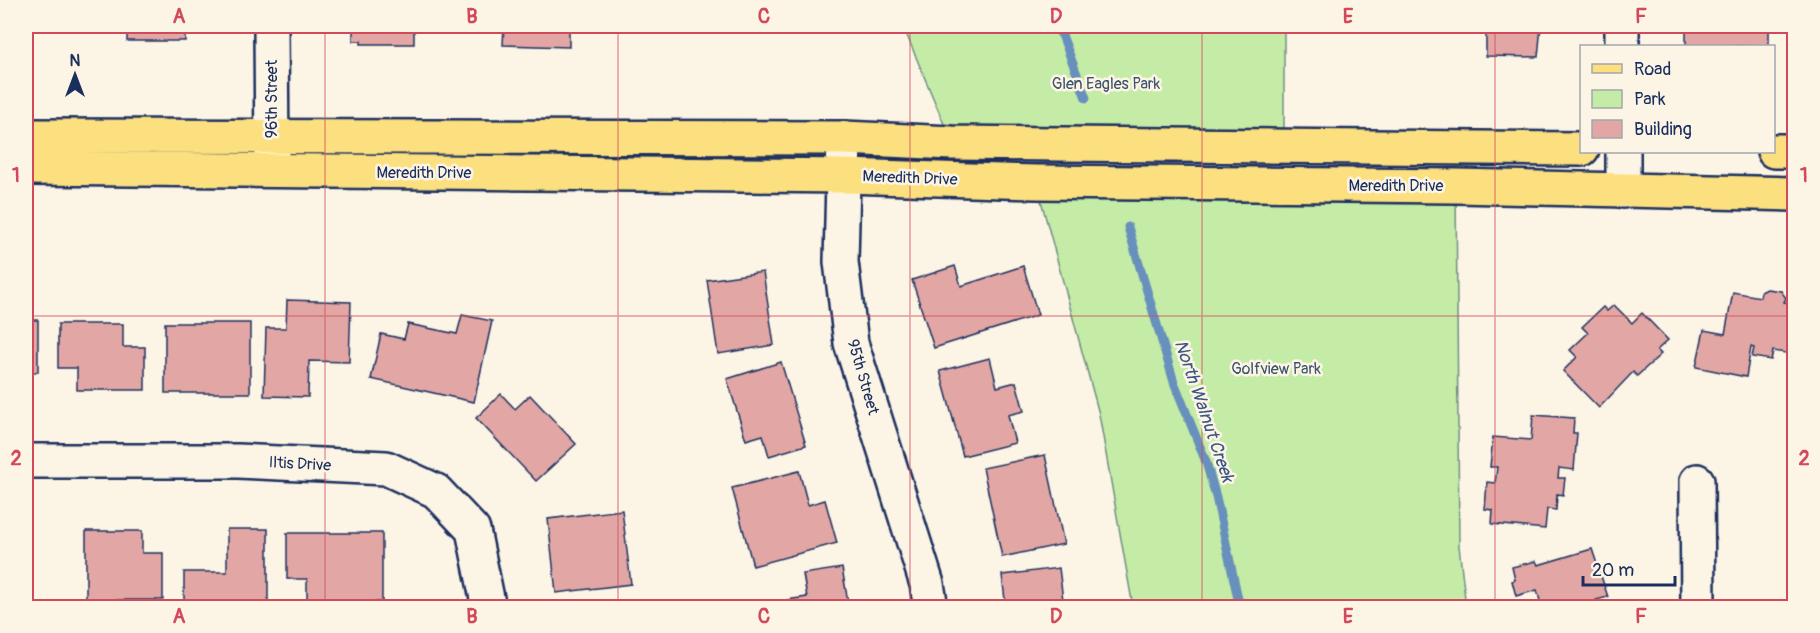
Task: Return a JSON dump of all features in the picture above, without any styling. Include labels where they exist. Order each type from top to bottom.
[{"type":"main road","points":[[26,136],[844,138],[952,142],[1580,149]]},
{"type":"main road","points":[[1775,151],[1794,151]]},
{"type":"main road","name":"Meredith Drive","points":[[26,168],[844,176],[1036,182],[1456,186],[1794,194]]},
{"type":"street","name":"96th Street","points":[[271,26],[273,172]]},
{"type":"street","points":[[1622,26],[1622,45]]},
{"type":"street","name":"95th Street","points":[[844,138],[841,262],[851,343],[927,584],[931,608]]},
{"type":"street","points":[[1623,153],[1623,191]]},
{"type":"street","name":"Iltis Drive","points":[[26,460],[238,462],[386,468],[436,491],[473,530],[489,608]]},
{"type":"street","points":[[1697,481],[1698,608]]},
{"type":"green space","name":"Glen Eagles Park","points":[[903,26],[1284,26],[1284,144],[952,143]]},
{"type":"green space","name":"Golfview Park","points":[[1036,182],[1456,186],[1459,546],[1466,607],[1133,607],[1099,414]]},
{"type":"building","points":[[127,26],[188,26],[188,33],[185,33],[185,41],[127,41]]},
{"type":"building","points":[[353,26],[414,26],[414,44],[361,44],[361,41],[353,41]]},
{"type":"building","points":[[504,26],[569,26],[569,47],[503,45]]},
{"type":"building","points":[[1486,26],[1541,26],[1538,57],[1486,56]]},
{"type":"building","points":[[1694,26],[1753,26],[1753,29],[1769,29],[1769,45],[1686,45],[1686,29],[1694,29]]},
{"type":"building","points":[[955,266],[961,286],[1023,266],[1038,315],[934,348],[912,280]]},
{"type":"building","points":[[763,272],[774,345],[718,354],[707,280]]},
{"type":"building","points":[[1767,289],[1781,291],[1786,298],[1784,302],[1794,304],[1792,354],[1773,351],[1771,360],[1752,357],[1754,348],[1751,347],[1746,377],[1696,367],[1704,330],[1725,334],[1733,292],[1760,297],[1761,292]]},
{"type":"building","points":[[287,300],[351,302],[349,362],[309,361],[308,397],[264,396],[266,328],[286,328]]},
{"type":"building","points":[[1614,305],[1632,323],[1642,313],[1668,340],[1657,350],[1661,354],[1637,376],[1633,372],[1599,408],[1563,371],[1577,357],[1570,350],[1588,333],[1582,327],[1603,307],[1607,311]]},
{"type":"building","points":[[462,315],[492,321],[474,402],[371,379],[381,334],[404,339],[408,324],[457,334]]},
{"type":"building","points":[[26,320],[38,320],[38,372],[26,372]]},
{"type":"building","points":[[165,323],[250,323],[250,393],[165,393]]},
{"type":"building","points":[[58,324],[123,324],[123,347],[145,347],[145,390],[77,390],[77,368],[58,368]]},
{"type":"building","points":[[990,358],[997,387],[1016,382],[1024,411],[1008,415],[1015,443],[963,456],[940,371]]},
{"type":"building","points":[[781,362],[806,445],[769,456],[763,435],[746,440],[727,379]]},
{"type":"building","points":[[501,394],[515,409],[530,395],[576,444],[536,481],[476,418]]},
{"type":"building","points":[[1533,415],[1574,418],[1573,433],[1577,433],[1574,470],[1559,468],[1558,478],[1565,478],[1563,495],[1557,494],[1556,510],[1547,509],[1545,529],[1492,524],[1493,510],[1485,509],[1487,482],[1495,483],[1497,467],[1490,467],[1493,437],[1531,440]]},
{"type":"building","points":[[1045,455],[1064,544],[1002,557],[983,468]]},
{"type":"building","points":[[799,471],[808,505],[825,500],[837,543],[753,566],[732,488]]},
{"type":"building","points":[[622,510],[631,584],[556,593],[548,519]]},
{"type":"building","points":[[227,529],[268,529],[268,608],[184,608],[184,572],[227,572]]},
{"type":"building","points":[[86,531],[142,531],[142,553],[163,553],[163,600],[86,600]]},
{"type":"building","points":[[287,533],[382,533],[382,602],[307,602],[307,579],[287,579]]},
{"type":"building","points":[[1592,549],[1608,597],[1596,600],[1598,608],[1542,608],[1537,590],[1516,596],[1512,581],[1515,580],[1512,567],[1536,561],[1538,565]]},
{"type":"building","points":[[842,568],[849,608],[788,608],[787,600],[807,597],[803,574]]},
{"type":"building","points":[[1059,568],[1064,608],[1006,608],[1002,575]]},
{"type":"waterway","name":"North Walnut Creek","points":[[1054,26],[1062,35],[1086,98]]},
{"type":"waterway","name":"North Walnut Creek","points":[[1128,227],[1174,382],[1206,462],[1216,497],[1240,608]]}]
